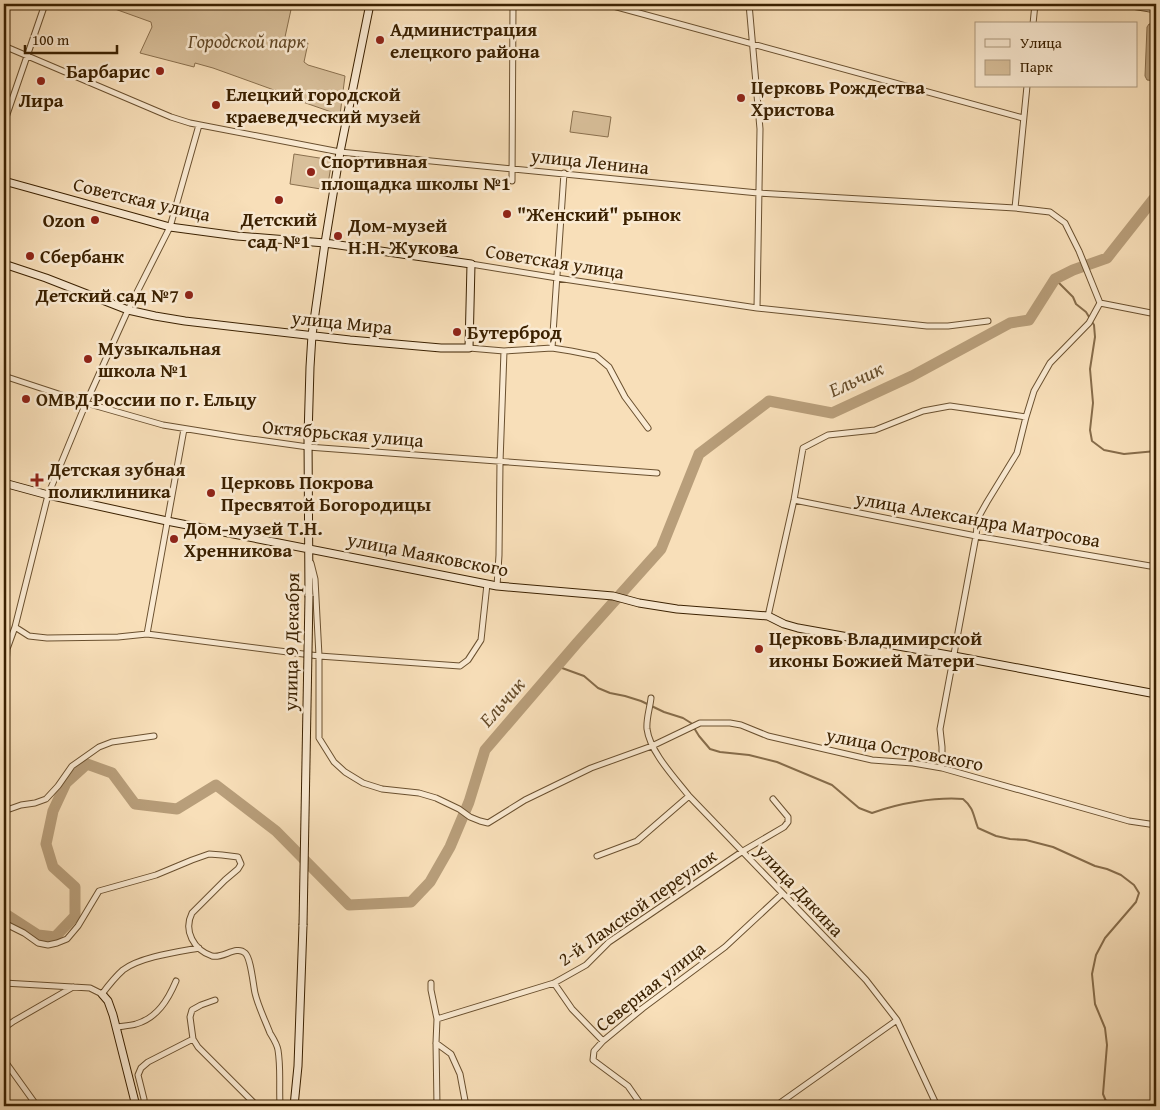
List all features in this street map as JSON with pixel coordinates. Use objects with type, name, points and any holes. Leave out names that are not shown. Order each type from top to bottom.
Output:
[{"type":"main road","name":"улица 9 Декабря","points":[[294,1106],[298,1066],[303,925],[309,596],[308,446],[312,335],[340,152],[370,4]]},
{"type":"main road","name":"Советская улица","points":[[4,181],[170,227],[237,236],[325,243],[471,264]]},
{"type":"main road","name":"улица Мира","points":[[4,264],[128,310],[185,321],[441,348],[469,348]]},
{"type":"main road","points":[[469,348],[471,264]]},
{"type":"main road","name":"улица Маяковского","points":[[4,483],[48,495],[309,552],[497,586],[613,596],[638,603],[677,609],[768,616]]},
{"type":"main road","points":[[768,616],[798,628],[1156,694]]},
{"type":"main road","points":[[102,994],[108,1001],[116,1027],[136,1106]]},
{"type":"street","points":[[4,123],[45,4]]},
{"type":"street","points":[[512,181],[513,4]]},
{"type":"street","points":[[606,4],[1023,118]]},
{"type":"street","points":[[750,4],[760,129],[757,308]]},
{"type":"street","points":[[1034,22],[1035,5],[1120,4],[1156,10]]},
{"type":"street","name":"улица Ленина","points":[[4,46],[171,117],[199,125],[340,152],[758,193],[1016,208],[1050,212],[1065,223],[1080,251],[1100,303]]},
{"type":"street","points":[[1016,208],[1027,88]]},
{"type":"street","points":[[4,673],[7,649],[15,627],[48,495],[86,403],[128,310],[170,227],[199,125]]},
{"type":"street","points":[[552,348],[564,174]]},
{"type":"street","name":"Советская улица","points":[[471,264],[757,308],[927,326],[948,326],[988,321]]},
{"type":"street","points":[[942,768],[940,729],[978,518],[1017,453],[1034,391],[1050,363],[1089,323],[1100,303],[1156,314]]},
{"type":"street","name":"улица Мира","points":[[469,348],[504,351],[552,348],[596,356],[610,367],[625,397],[648,428]]},
{"type":"street","points":[[497,586],[504,351]]},
{"type":"street","name":"Октябрьская улица","points":[[4,376],[86,403],[162,425],[184,429],[308,446],[657,473]]},
{"type":"street","points":[[768,616],[794,500],[802,448],[828,435],[875,430],[922,411],[950,406],[1026,417]]},
{"type":"street","points":[[147,634],[184,429]]},
{"type":"street","name":"улица Александра Матросова","points":[[794,500],[976,536],[1156,566]]},
{"type":"street","points":[[309,552],[315,579],[319,656]]},
{"type":"street","points":[[15,627],[29,636],[47,638],[118,637],[147,634],[319,656],[460,666],[468,660],[481,640],[487,584]]},
{"type":"street","name":"улица Островского","points":[[319,656],[319,738],[334,762],[345,772],[363,783],[382,789],[436,798],[480,821],[488,822],[525,800],[591,768],[652,746],[700,723],[730,722],[768,736],[872,760],[913,763],[942,768],[1129,821],[1156,825]]},
{"type":"street","name":"улица Дякина","points":[[651,698],[647,728],[652,746],[689,796],[866,980],[897,1020],[937,1106]]},
{"type":"street","points":[[4,811],[46,799],[72,766],[100,747],[112,742],[154,736]]},
{"type":"street","points":[[597,856],[637,841],[689,796]]},
{"type":"street","name":"2-й Ламской переулок","points":[[437,1019],[554,983],[586,965],[609,942],[743,851],[784,827],[788,822],[788,817],[773,799]]},
{"type":"street","points":[[4,923],[24,933],[38,943],[48,945],[57,943],[67,939],[78,926],[99,891],[156,875],[209,854],[238,857],[241,864],[238,869],[192,913],[188,920],[188,928],[192,940],[198,948],[211,956],[219,957],[237,950],[246,954],[250,964],[256,996],[278,1048],[280,1078],[278,1106]]},
{"type":"street","name":"Северная улица","points":[[642,1106],[628,1086],[593,1060],[594,1051],[602,1040],[725,947],[782,894]]},
{"type":"street","points":[[4,983],[90,988],[102,994],[121,972],[130,965],[175,952],[198,948]]},
{"type":"street","points":[[116,1027],[136,1024],[156,1013],[169,998],[176,982]]},
{"type":"street","points":[[431,983],[437,1019],[437,1106]]},
{"type":"street","points":[[554,983],[572,1009],[602,1040]]},
{"type":"street","points":[[4,1028],[73,987]]},
{"type":"street","points":[[216,1000],[192,1010],[190,1017],[194,1039],[213,1062],[257,1106]]},
{"type":"street","points":[[776,1106],[897,1020]]},
{"type":"street","points":[[144,1106],[138,1075],[141,1068],[148,1062],[194,1039]]},
{"type":"street","points":[[436,1043],[451,1054],[460,1074],[466,1106]]},
{"type":"street","points":[[4,1060],[37,1106]]},
{"type":"green space","name":"Городской парк","points":[[101,4],[292,5],[285,37],[308,43],[304,62],[308,65],[345,76],[340,115],[273,93],[274,90],[213,68],[195,63],[194,67],[140,53],[152,27],[151,22]]},
{"type":"green space","points":[[573,111],[611,117],[608,137],[570,132]]},
{"type":"green space","name":"Спортивная площадка школы №1","points":[[294,154],[332,160],[327,190],[290,184]]},
{"type":"shaded area","points":[[1149,24],[1156,24],[1156,81],[1147,80],[1145,76],[1147,27]]},
{"type":"waterway","name":"Ельчик","points":[[4,913],[38,935],[55,937],[75,916],[75,887],[53,867],[46,844],[53,811],[66,783],[87,764],[112,773],[135,804],[177,809],[216,785],[276,831],[349,905],[411,902],[430,882],[450,847],[469,802],[485,750],[661,549],[699,454],[769,401],[832,413],[912,376],[1010,323],[1029,320],[1055,279],[1073,270],[1107,258],[1156,196]]},
{"type":"waterway","points":[[1055,279],[1073,297],[1076,304],[1086,312],[1094,325],[1095,337],[1090,369],[1093,403],[1090,430],[1092,441],[1104,450],[1124,454],[1156,451]]},
{"type":"waterway","points":[[556,668],[562,668],[584,676],[598,688],[610,693],[641,701],[664,712],[683,718],[691,723],[710,749],[749,755],[777,762],[832,785],[859,808],[872,813],[917,801],[963,799],[971,809],[978,828],[996,836],[1026,840],[1053,847],[1095,866],[1121,875],[1134,885],[1139,893],[1136,902],[1105,938],[1096,955],[1092,974],[1095,1004],[1105,1028],[1107,1045],[1103,1094],[1108,1106]]},
{"type":"place","name":"Администрация елецкого района","points":[[380,40]]},
{"type":"place","name":"Барбарис","points":[[160,71]]},
{"type":"place","name":"Лира","points":[[41,81]]},
{"type":"place","name":"Церковь Рождества Христова","points":[[741,98]]},
{"type":"place","name":"Елецкий городской краеведческий музей","points":[[216,105]]},
{"type":"place","name":"Спортивная площадка школы №1","points":[[311,172]]},
{"type":"place","name":"Детский сад №1","points":[[279,200]]},
{"type":"place","name":"\"Женский\" рынок","points":[[507,214]]},
{"type":"place","name":"Ozon","points":[[95,220]]},
{"type":"place","name":"Дом-музей Н.Н. Жукова","points":[[338,236]]},
{"type":"place","name":"Сбербанк","points":[[30,256]]},
{"type":"place","name":"Детский сад №7","points":[[189,295]]},
{"type":"place","name":"Бутерброд","points":[[457,332]]},
{"type":"place","name":"Музыкальная школа №1","points":[[88,359]]},
{"type":"place","name":"ОМВД России по г. Ельцу","points":[[26,399]]},
{"type":"place","name":"Детская зубная поликлиника","points":[[37,480]]},
{"type":"place","name":"Церковь Покрова Пресвятой Богородицы","points":[[211,493]]},
{"type":"place","name":"Дом-музей Т.Н. Хренникова","points":[[174,539]]},
{"type":"place","name":"Церковь Владимирской иконы Божией Матери","points":[[759,649]]}]
